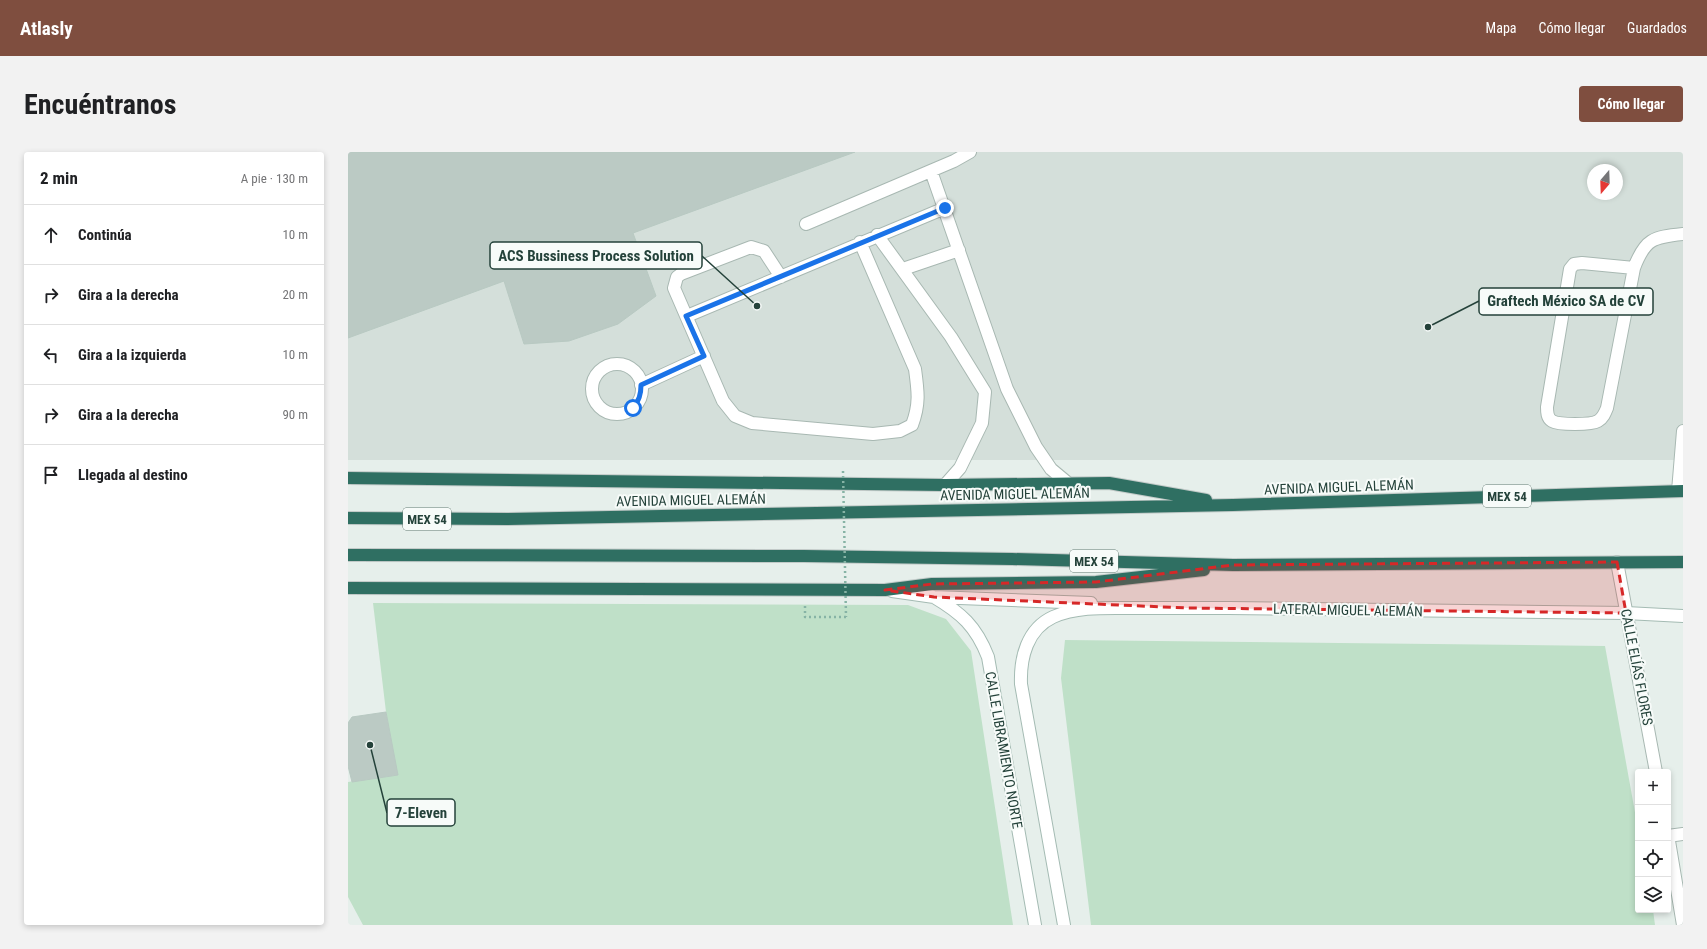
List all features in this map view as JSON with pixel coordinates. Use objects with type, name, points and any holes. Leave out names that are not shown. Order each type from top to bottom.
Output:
[{"type":"highway","points":[[348,478],[946,484],[1109,483],[1233,505]]},
{"type":"highway","name":"AVENIDA MIGUEL ALEMÁN","points":[[348,518],[507,519],[1233,505],[1680,491]]},
{"type":"highway","name":"MEX 54","points":[[348,555],[804,556],[1012,559],[1233,565],[1683,562]]},
{"type":"highway","points":[[348,588],[885,590],[932,584],[1096,582],[1172,575],[1233,565]]},
{"type":"street","points":[[806,224],[970,152]]},
{"type":"street","points":[[931,170],[1007,389],[1036,447],[1051,469],[1069,484]]},
{"type":"street","points":[[686,316],[781,277],[860,242],[945,208]]},
{"type":"street","points":[[1634,268],[1582,263],[1574,264],[1570,269],[1547,407],[1547,416],[1551,421],[1558,423],[1588,424],[1597,422],[1603,417],[1607,408],[1634,268],[1640,252],[1649,241],[1660,236],[1683,234]]},
{"type":"street","points":[[877,235],[951,337],[985,392],[982,422],[960,468],[946,484]]},
{"type":"street","points":[[781,277],[764,252],[751,247],[681,274],[677,277],[674,288],[723,401],[735,416],[752,423],[807,430],[873,434],[900,431],[912,425],[918,409],[918,390],[915,369],[860,242]]},
{"type":"street","points":[[903,269],[959,250]]},
{"type":"street","points":[[641,385],[704,356]]},
{"type":"street","points":[[608,365],[625,365],[633,370],[641,385],[641,393],[633,408],[616,414],[600,408],[592,393],[592,385],[595,376],[608,365]]},
{"type":"street","points":[[985,392],[1007,389]]},
{"type":"street","points":[[1680,491],[1683,431]]},
{"type":"street","name":"CALLE ELÍAS FLORES","points":[[1617,562],[1655,769]]},
{"type":"street","points":[[885,590],[934,597],[1188,608]]},
{"type":"street","name":"CALLE LIBRAMIENTO NORTE","points":[[934,597],[950,606],[969,622],[981,640],[988,657],[1035,925]]},
{"type":"street","name":"LATERAL MIGUEL ALEMÁN","points":[[1027,645],[1030,638],[1042,623],[1063,613],[1102,609],[1188,608],[1626,613],[1683,616]]},
{"type":"street","name":"CALLE LIBRAMIENTO NORTE","points":[[1027,645],[1020,666],[1021,684],[1064,925]]},
{"type":"street","points":[[1671,836],[1683,834]]},
{"type":"street","points":[[1669,841],[1683,924]]},
{"type":"path","points":[[805,617],[846,617],[843,471]]},
{"type":"highlighted area","points":[[1617,562],[1626,613],[1188,608],[934,597],[885,590],[932,584],[1096,582],[1233,565]]},
{"type":"shaded area","points":[[348,152],[1683,152],[1683,460],[348,460]]},
{"type":"green space","points":[[373,603],[908,605],[946,619],[971,651],[1013,925],[363,925],[348,897],[348,782],[397,775],[386,712]]},
{"type":"green space","points":[[1065,640],[1605,646],[1635,812],[1635,913],[1653,913],[1655,925],[1091,925],[1061,678]]},
{"type":"building","points":[[348,152],[855,152],[633,233],[656,296],[618,324],[569,341],[524,344],[504,281],[348,338]]},
{"type":"building","points":[[386,712],[398,775],[352,782],[348,766],[348,723],[352,717]]},
{"type":"place","name":"ACS Bussiness Process Solution","points":[[757,306]]},
{"type":"place","name":"Graftech México SA de CV","points":[[1428,327]]},
{"type":"place","name":"7-Eleven","points":[[370,745]]},
{"type":"route","points":[[633,408],[641,393],[641,385],[704,356],[686,316],[781,277],[860,242],[945,208]]}]
